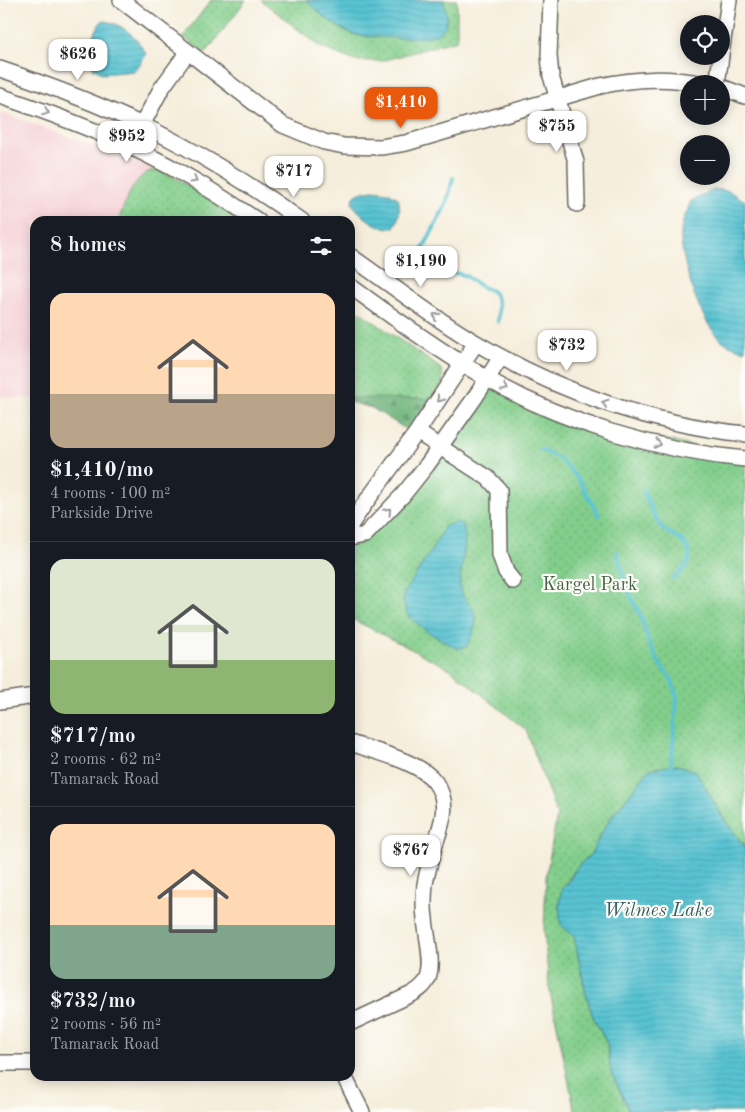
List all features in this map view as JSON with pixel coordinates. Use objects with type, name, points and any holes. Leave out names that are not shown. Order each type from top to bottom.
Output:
[{"type":"street","points":[[121,0],[282,126],[324,142],[344,146],[362,148],[406,143],[557,98],[625,80],[650,78],[680,80]]},
{"type":"street","points":[[551,0],[549,56],[551,76],[576,162],[577,204]]},
{"type":"street","points":[[727,15],[729,0]]},
{"type":"street","points":[[130,148],[161,89],[187,53]]},
{"type":"street","points":[[0,69],[75,96],[142,125],[222,168],[294,216]]},
{"type":"street","points":[[730,90],[745,96]]},
{"type":"street","points":[[0,96],[65,120],[130,148],[188,177],[251,216]]},
{"type":"street","points":[[355,259],[476,343],[549,381],[606,403],[678,424],[745,434]]},
{"type":"street","points":[[355,290],[421,338],[487,379],[537,404],[594,426],[642,440],[700,454],[745,459]]},
{"type":"street","points":[[355,517],[417,432],[476,343]]},
{"type":"street","points":[[355,537],[365,535],[403,495],[439,448],[501,357]]},
{"type":"street","points":[[417,432],[488,478],[498,490],[500,555],[506,572],[513,581]]},
{"type":"street","points":[[0,702],[30,697]]},
{"type":"street","points":[[355,745],[426,771],[436,783],[442,796],[444,808],[443,822],[425,885],[424,916],[430,969],[428,979],[421,988],[412,994],[355,1021]]},
{"type":"street","points":[[0,1063],[30,1063]]},
{"type":"street","points":[[346,1081],[362,1112]]},
{"type":"shaded area","points":[[0,112],[160,171],[151,171],[141,176],[120,216],[30,216],[30,398],[0,397]]},
{"type":"green space","points":[[211,0],[246,0],[205,54],[183,37]]},
{"type":"green space","points":[[261,0],[457,0],[457,40],[382,61],[355,61],[320,47]]},
{"type":"green space","points":[[154,170],[162,172],[212,200],[235,216],[120,216],[135,183]]},
{"type":"green space","points":[[355,308],[440,368],[443,376],[440,388],[433,399],[355,398]]},
{"type":"green space","name":"Kargel Park","points":[[487,379],[565,415],[745,459],[745,847],[722,816],[696,771],[677,765],[650,769],[613,815],[591,854],[578,866],[562,889],[559,906],[574,936],[586,994],[593,1017],[607,1043],[611,1072],[630,1112],[575,1112],[549,987],[544,929],[546,876],[557,815],[526,730],[450,669],[355,621],[355,537],[365,535]]},
{"type":"green space","points":[[355,385],[435,397],[409,431],[372,408],[355,403]]},
{"type":"water","points":[[306,0],[443,0],[447,20],[443,30],[431,36],[369,37],[346,31],[322,15]]},
{"type":"water","points":[[104,21],[111,22],[129,32],[143,48],[146,54],[134,71],[103,74],[93,68],[88,57],[88,47],[100,23]]},
{"type":"water","points":[[715,189],[729,191],[745,201],[745,351],[724,342],[707,323],[694,292],[684,259],[681,230],[691,201]]},
{"type":"water","points":[[373,190],[388,192],[398,198],[398,220],[394,227],[388,228],[376,225],[365,218],[352,204],[356,195]]},
{"type":"water","points":[[456,522],[463,525],[465,534],[460,579],[461,592],[476,615],[475,627],[467,646],[458,649],[428,632],[408,616],[403,602],[405,591],[445,526]]},
{"type":"water","name":"Wilmes Lake","points":[[677,765],[696,771],[722,816],[745,847],[745,1112],[630,1112],[611,1072],[607,1043],[593,1017],[586,994],[574,936],[561,925],[559,906],[562,888],[567,884],[578,866],[591,854],[613,815],[650,769]]},
{"type":"waterway","points":[[453,178],[447,202],[423,249],[421,257],[426,267],[463,275],[481,287],[493,292],[498,304],[498,322]]},
{"type":"waterway","points":[[541,450],[560,459],[579,480],[599,515]]},
{"type":"waterway","points":[[643,490],[659,524],[665,531],[682,541],[689,552],[684,568],[673,578]]},
{"type":"waterway","points":[[617,552],[626,586],[641,617],[649,643],[661,666],[672,680],[677,699],[671,766]]}]
